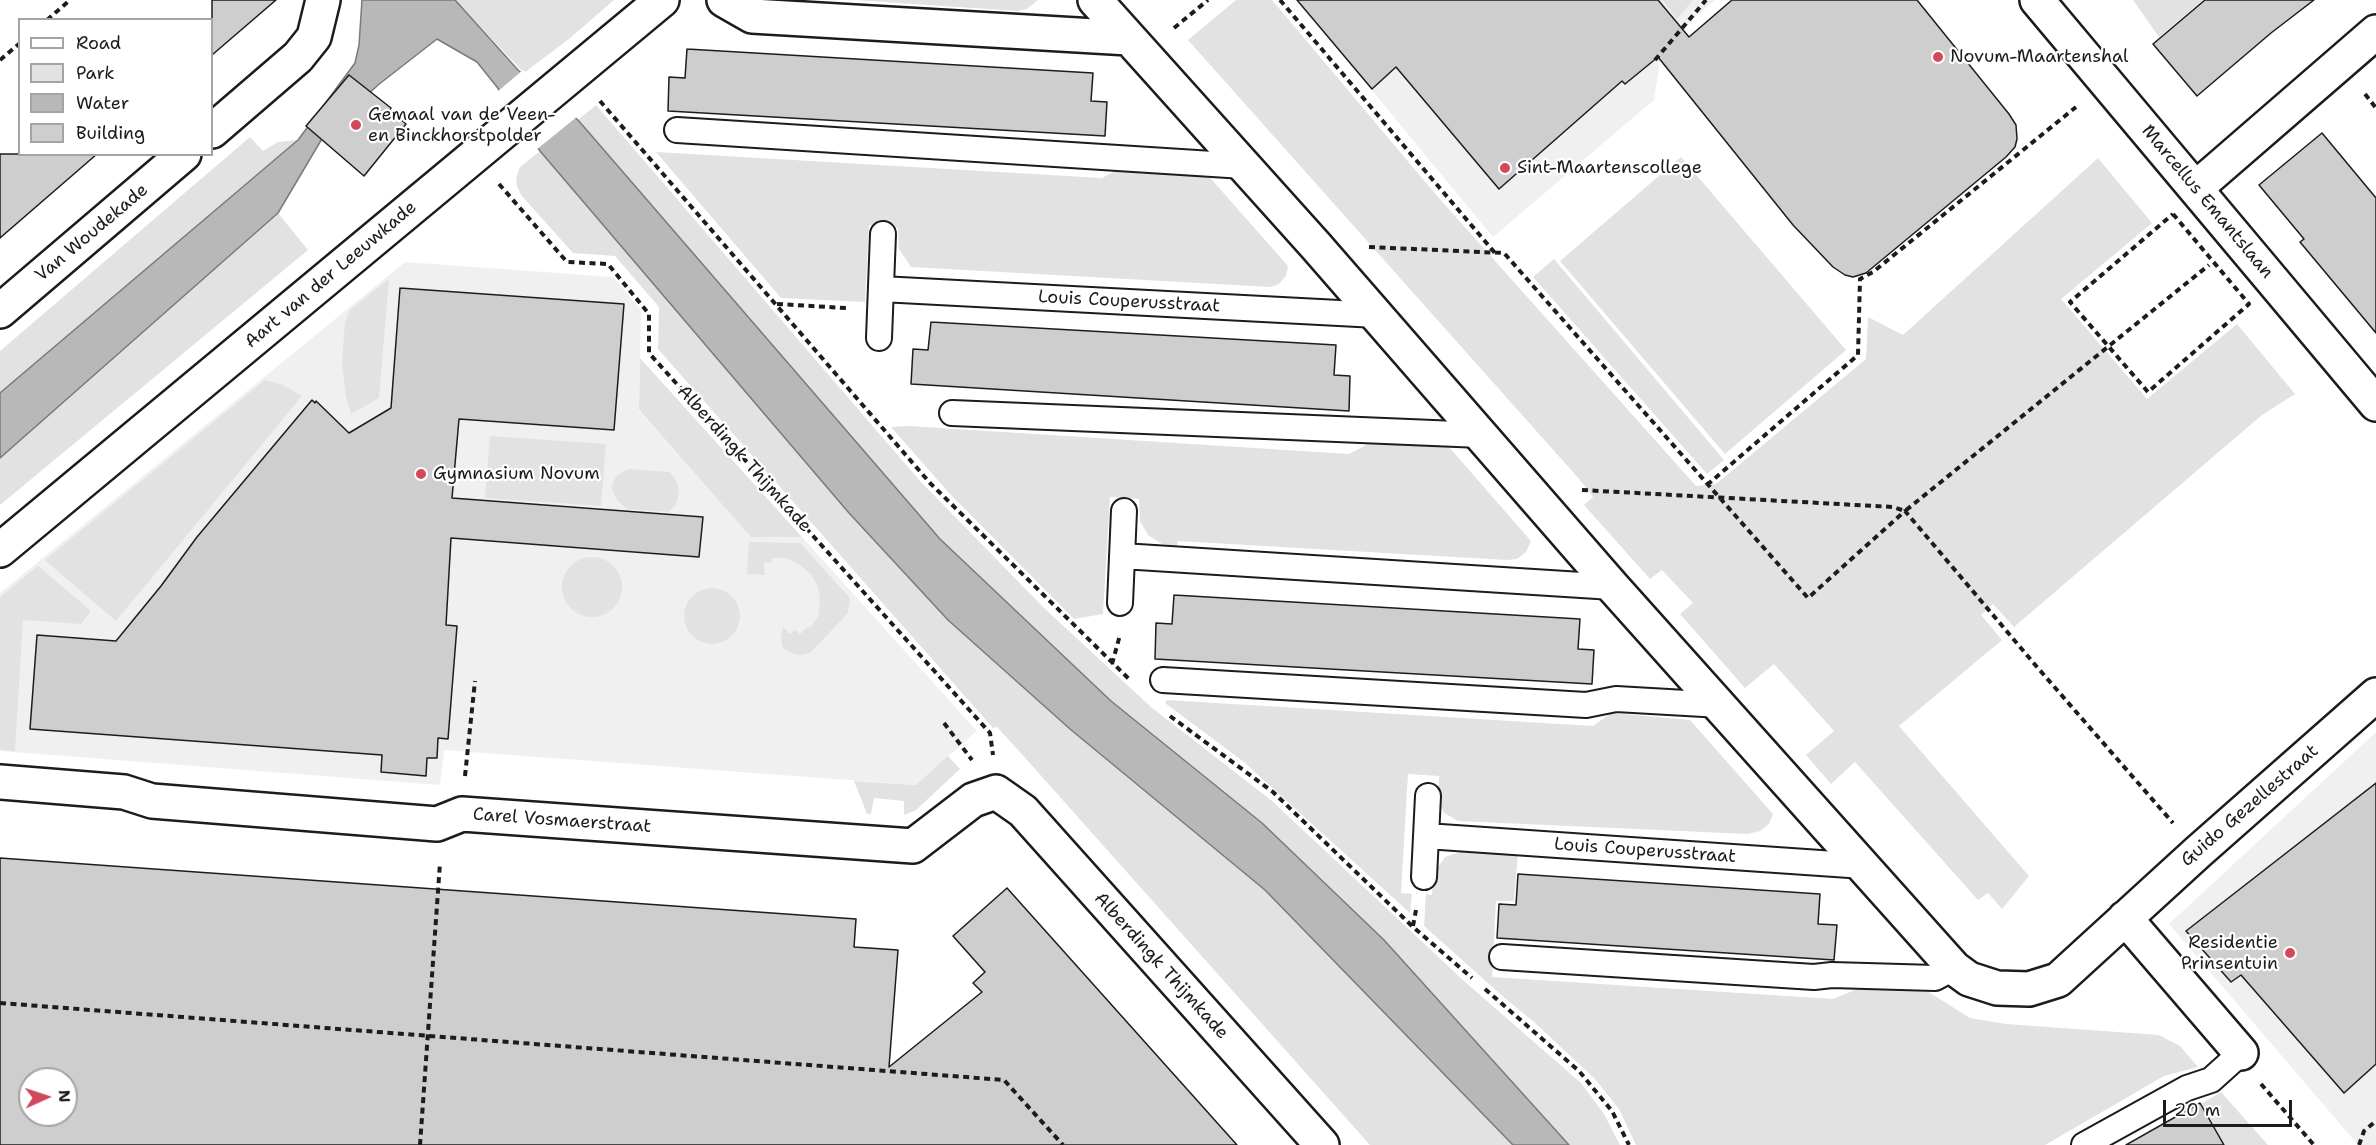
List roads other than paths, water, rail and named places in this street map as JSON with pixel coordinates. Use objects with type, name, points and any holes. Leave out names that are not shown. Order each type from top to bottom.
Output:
[{"type":"street","points":[[213,130],[298,57],[314,37],[323,0]]},
{"type":"street","name":"Aart van der Leeuwkade","points":[[0,550],[662,0]]},
{"type":"street","points":[[724,0],[752,16],[1129,38]]},
{"type":"street","points":[[1095,0],[1377,315],[1613,587],[1721,705],[1954,969]]},
{"type":"street","name":"Marcellus Emantslaan","points":[[2037,0],[2376,404]]},
{"type":"street","points":[[2196,188],[2376,32]]},
{"type":"street","name":"Van Woudekade","points":[[0,311],[182,156]]},
{"type":"street","name":"Guido Gezellestraat","points":[[1954,969],[1970,979],[1997,988],[2029,989],[2058,980],[2198,852],[2376,695]]},
{"type":"street","name":"Carel Vosmaerstraat","points":[[0,782],[124,792],[152,801],[913,846],[973,800],[996,792]]},
{"type":"street","name":"Alberdingk Thijmkade","points":[[996,792],[1023,811],[1322,1145]]},
{"type":"street","points":[[2125,918],[2241,1053]]},
{"type":"lane","points":[[677,130],[1244,166]]},
{"type":"lane","points":[[879,338],[883,234]]},
{"type":"lane","name":"Louis Couperusstraat","points":[[881,299],[1377,315]]},
{"type":"lane","points":[[952,413],[1481,435]]},
{"type":"lane","points":[[1120,603],[1124,511]]},
{"type":"lane","points":[[1122,556],[1613,587]]},
{"type":"lane","points":[[1163,680],[1586,705],[1616,699],[1721,705]]},
{"type":"lane","points":[[1424,877],[1428,796]]},
{"type":"lane","name":"Louis Couperusstraat","points":[[1426,836],[1864,866]]},
{"type":"lane","points":[[1502,957],[1814,977],[1832,975],[1935,978],[1954,969]]},
{"type":"lane","points":[[2084,1145],[2187,1088],[2211,1080],[2241,1053]]},
{"type":"water","points":[[362,0],[455,0],[518,70],[578,120],[940,539],[1111,701],[1262,823],[1384,940],[1569,1145],[1513,1145],[1265,890],[1070,729],[948,620],[849,513],[540,151],[497,87],[477,62],[437,39],[378,85],[323,137],[278,213],[0,458],[0,393],[298,140],[355,63],[359,45]]},
{"type":"place","name":"Novum-Maartenshal","points":[[1938,57]]},
{"type":"place","name":"Gemaal van de Veen- en Binckhorstpolder","points":[[356,125]]},
{"type":"place","name":"Sint-Maartenscollege","points":[[1505,168]]},
{"type":"place","name":"Gymnasium Novum","points":[[421,474]]},
{"type":"place","name":"Residentie Prinsentuin","points":[[2290,953]]}]
